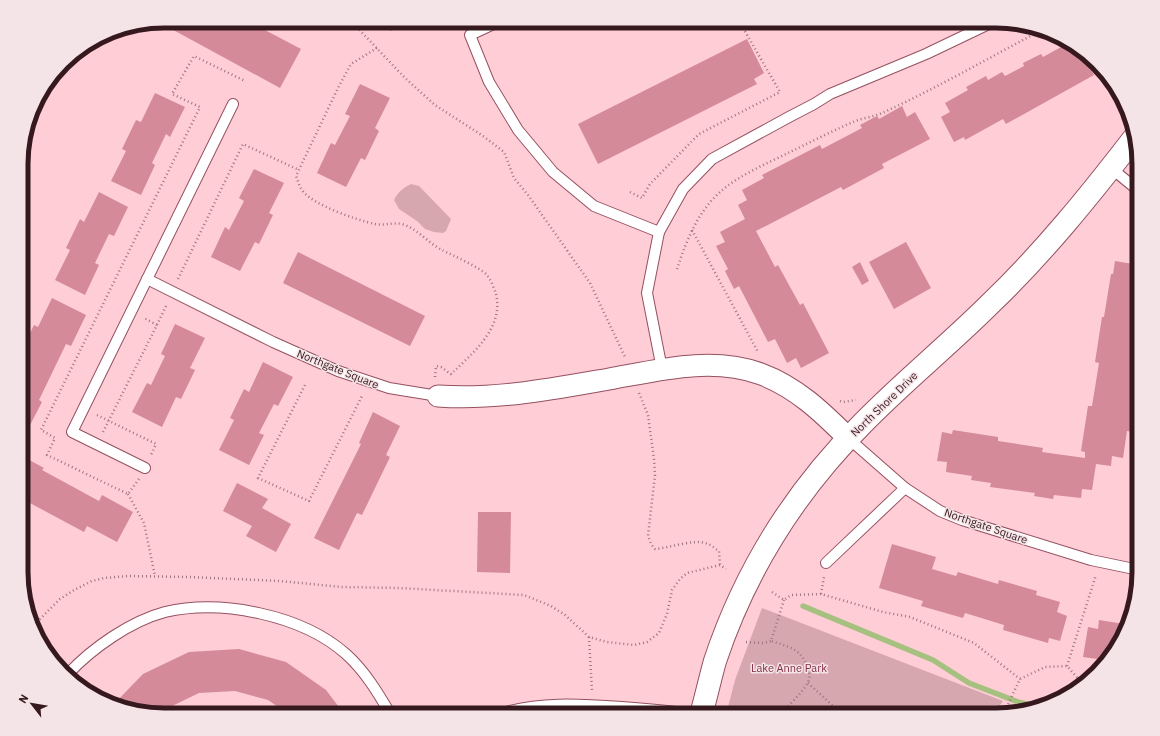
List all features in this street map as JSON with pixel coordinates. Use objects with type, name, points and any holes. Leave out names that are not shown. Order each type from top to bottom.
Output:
[{"type":"street","name":"North Shore Drive","points":[[703,708],[715,662],[731,620],[752,575],[791,507],[848,438],[887,399],[939,353],[993,301],[1049,242],[1130,143]]},
{"type":"street","name":"Northgate Square","points":[[436,390],[476,397],[506,395],[662,369],[705,365],[722,366],[761,374],[784,385],[802,396],[848,438]]},
{"type":"lane","points":[[485,28],[470,35],[489,82],[518,130],[553,172],[594,206],[659,232]]},
{"type":"lane","points":[[662,369],[648,293],[659,232],[683,189],[712,159],[830,94],[926,54],[980,28]]},
{"type":"lane","points":[[145,468],[72,432],[233,104]]},
{"type":"lane","points":[[1110,168],[1132,185]]},
{"type":"lane","name":"Northgate Square","points":[[147,279],[273,342],[324,366],[368,383],[397,390],[436,390]]},
{"type":"lane","name":"Northgate Square","points":[[848,438],[905,488],[933,507],[962,520],[1099,562],[1132,569]]},
{"type":"lane","points":[[826,563],[905,488]]},
{"type":"lane","points":[[71,671],[84,658],[111,638],[148,618],[181,610],[217,608],[237,610],[267,615],[288,621],[333,644],[345,653],[362,670],[386,708]]},
{"type":"lane","points":[[521,708],[562,705],[593,705],[638,708]]},
{"type":"path","points":[[358,28],[405,78],[435,105],[483,136],[504,152],[514,178],[528,195],[590,284],[626,360],[648,415],[655,475],[648,536],[651,544],[656,548],[666,548],[690,542],[707,543],[719,551],[720,565]]},
{"type":"path","points":[[630,192],[642,198],[650,184],[699,134],[780,92],[743,28]]},
{"type":"path","points":[[677,269],[685,244],[706,208],[719,193],[734,182],[766,164],[854,121],[880,114],[1035,34]]},
{"type":"path","points":[[377,48],[351,64],[296,176],[302,190],[312,200],[337,212],[376,225],[393,222],[403,225],[419,232],[433,245],[487,274],[494,288],[498,303],[496,318],[491,329],[479,347],[452,374],[441,367],[436,366],[436,390]]},
{"type":"path","points":[[155,576],[144,523],[128,494],[47,454],[55,438],[41,430],[200,107],[172,94],[194,56],[246,81]]},
{"type":"path","points":[[97,444],[157,324],[243,144],[298,170]]},
{"type":"path","points":[[692,230],[761,356]]},
{"type":"path","points":[[131,312],[157,324]]},
{"type":"path","points":[[305,385],[258,478],[309,501],[368,383]]},
{"type":"path","points":[[97,415],[156,444],[138,481],[128,494]]},
{"type":"path","points":[[1067,666],[1099,562]]},
{"type":"path","points":[[37,622],[60,599],[83,585],[104,578],[155,576],[272,580],[342,587],[399,588],[524,595],[551,606],[565,615],[589,637],[607,642],[634,645],[647,642],[659,633],[666,614],[672,590],[680,579],[687,573],[720,565],[726,569]]},
{"type":"path","points":[[772,592],[784,600]]},
{"type":"path","points":[[771,641],[784,600],[791,595],[821,594],[883,612],[910,617],[974,643],[1020,679]]},
{"type":"path","points":[[589,637],[593,705]]},
{"type":"path","points":[[746,642],[763,643],[771,641],[792,648],[801,654],[806,661],[809,674],[808,683],[786,708]]},
{"type":"path","points":[[1007,708],[1020,679],[1045,667],[1067,666],[1080,679]]},
{"type":"path","points":[[808,683],[835,708]]},
{"type":"green space","points":[[411,184],[419,186],[451,219],[446,231],[443,233],[425,229],[417,221],[399,209],[394,200],[401,190]]},
{"type":"green space","name":"Lake Anne Park","points":[[762,608],[1003,701],[998,708],[728,708],[735,680]]},
{"type":"building","points":[[170,28],[261,28],[301,49],[280,88]]},
{"type":"building","points":[[388,28],[396,28],[390,31]]},
{"type":"building","points":[[747,39],[764,73],[754,79],[757,84],[598,164],[578,124]]},
{"type":"building","points":[[1063,46],[1079,56],[1089,65],[1094,75],[1006,124],[1003,119],[965,140],[964,137],[954,142],[941,117],[950,112],[945,103],[968,90],[966,87],[986,76],[988,80],[1002,72],[1005,76],[1024,66],[1023,63],[1041,54],[1043,57]]},
{"type":"building","points":[[360,84],[390,98],[375,128],[379,131],[365,160],[361,158],[346,187],[317,173],[331,143],[335,145],[350,116],[345,114]]},
{"type":"building","points":[[155,93],[185,107],[170,137],[166,134],[152,163],[155,165],[141,195],[111,181],[126,151],[122,149],[136,120],[141,122]]},
{"type":"building","points":[[902,106],[907,117],[915,112],[930,139],[882,164],[884,168],[843,190],[841,187],[756,231],[775,267],[778,265],[800,305],[803,303],[829,353],[801,368],[796,358],[787,363],[775,339],[768,342],[739,286],[734,289],[725,271],[728,269],[716,246],[725,242],[720,232],[745,219],[738,205],[747,200],[742,190],[764,178],[762,175],[820,145],[822,149],[862,128],[860,125],[877,116],[879,119]]},
{"type":"building","points":[[254,169],[284,183],[269,213],[273,215],[259,244],[255,242],[240,271],[211,257],[225,227],[229,230],[244,201],[239,198]]},
{"type":"building","points":[[99,192],[128,207],[114,236],[109,234],[95,263],[99,265],[85,295],[55,280],[70,250],[66,248],[80,219],[84,222]]},
{"type":"building","points":[[906,242],[931,288],[894,309],[869,262]]},
{"type":"building","points":[[298,252],[425,316],[410,346],[283,283]]},
{"type":"building","points":[[1115,261],[1132,264],[1132,432],[1127,431],[1123,458],[1112,456],[1111,466],[1096,464],[1092,490],[1082,489],[1081,498],[1054,495],[1053,499],[1034,496],[1035,493],[990,487],[991,483],[971,480],[972,476],[946,472],[947,462],[937,461],[942,432],[952,434],[953,430],[998,437],[998,441],[1043,448],[1042,452],[1085,458],[1085,452],[1081,451],[1088,406],[1092,406],[1099,363],[1095,362],[1102,317],[1104,317],[1111,274],[1113,274]]},
{"type":"building","points":[[860,262],[869,281],[862,285],[852,267]]},
{"type":"building","points":[[52,298],[86,315],[71,346],[66,344],[39,400],[42,402],[28,429],[28,337],[34,325],[38,327]]},
{"type":"building","points":[[175,324],[205,338],[190,368],[195,370],[181,399],[176,397],[162,427],[132,412],[147,383],[151,385],[165,356],[161,354]]},
{"type":"building","points":[[263,362],[293,377],[278,406],[274,404],[259,433],[264,435],[249,465],[219,450],[234,420],[230,418],[244,389],[249,392]]},
{"type":"building","points":[[373,412],[400,426],[386,455],[390,457],[362,515],[357,513],[339,550],[314,538],[361,444],[359,443]]},
{"type":"building","points":[[28,459],[44,468],[42,470],[99,501],[102,495],[133,512],[117,542],[87,526],[84,532],[28,502]]},
{"type":"building","points":[[237,483],[268,499],[262,508],[291,524],[276,552],[246,536],[252,526],[223,511]]},
{"type":"building","points":[[478,512],[511,512],[510,573],[477,572]]},
{"type":"building","points":[[892,544],[936,557],[932,569],[956,576],[958,572],[998,584],[999,580],[1037,591],[1036,595],[1060,602],[1057,612],[1067,616],[1060,641],[1049,638],[1048,643],[1003,630],[1004,625],[965,613],[963,618],[921,606],[923,601],[879,588]]},
{"type":"building","points":[[1099,620],[1122,624],[1109,648],[1100,659],[1083,657],[1088,627],[1098,629]]},
{"type":"building","points":[[239,649],[286,662],[326,690],[340,708],[280,708],[268,700],[235,691],[199,693],[168,708],[146,707],[118,700],[143,674],[189,652]]},
{"type":"waterway","points":[[803,606],[933,660],[969,683],[1026,704]]}]
